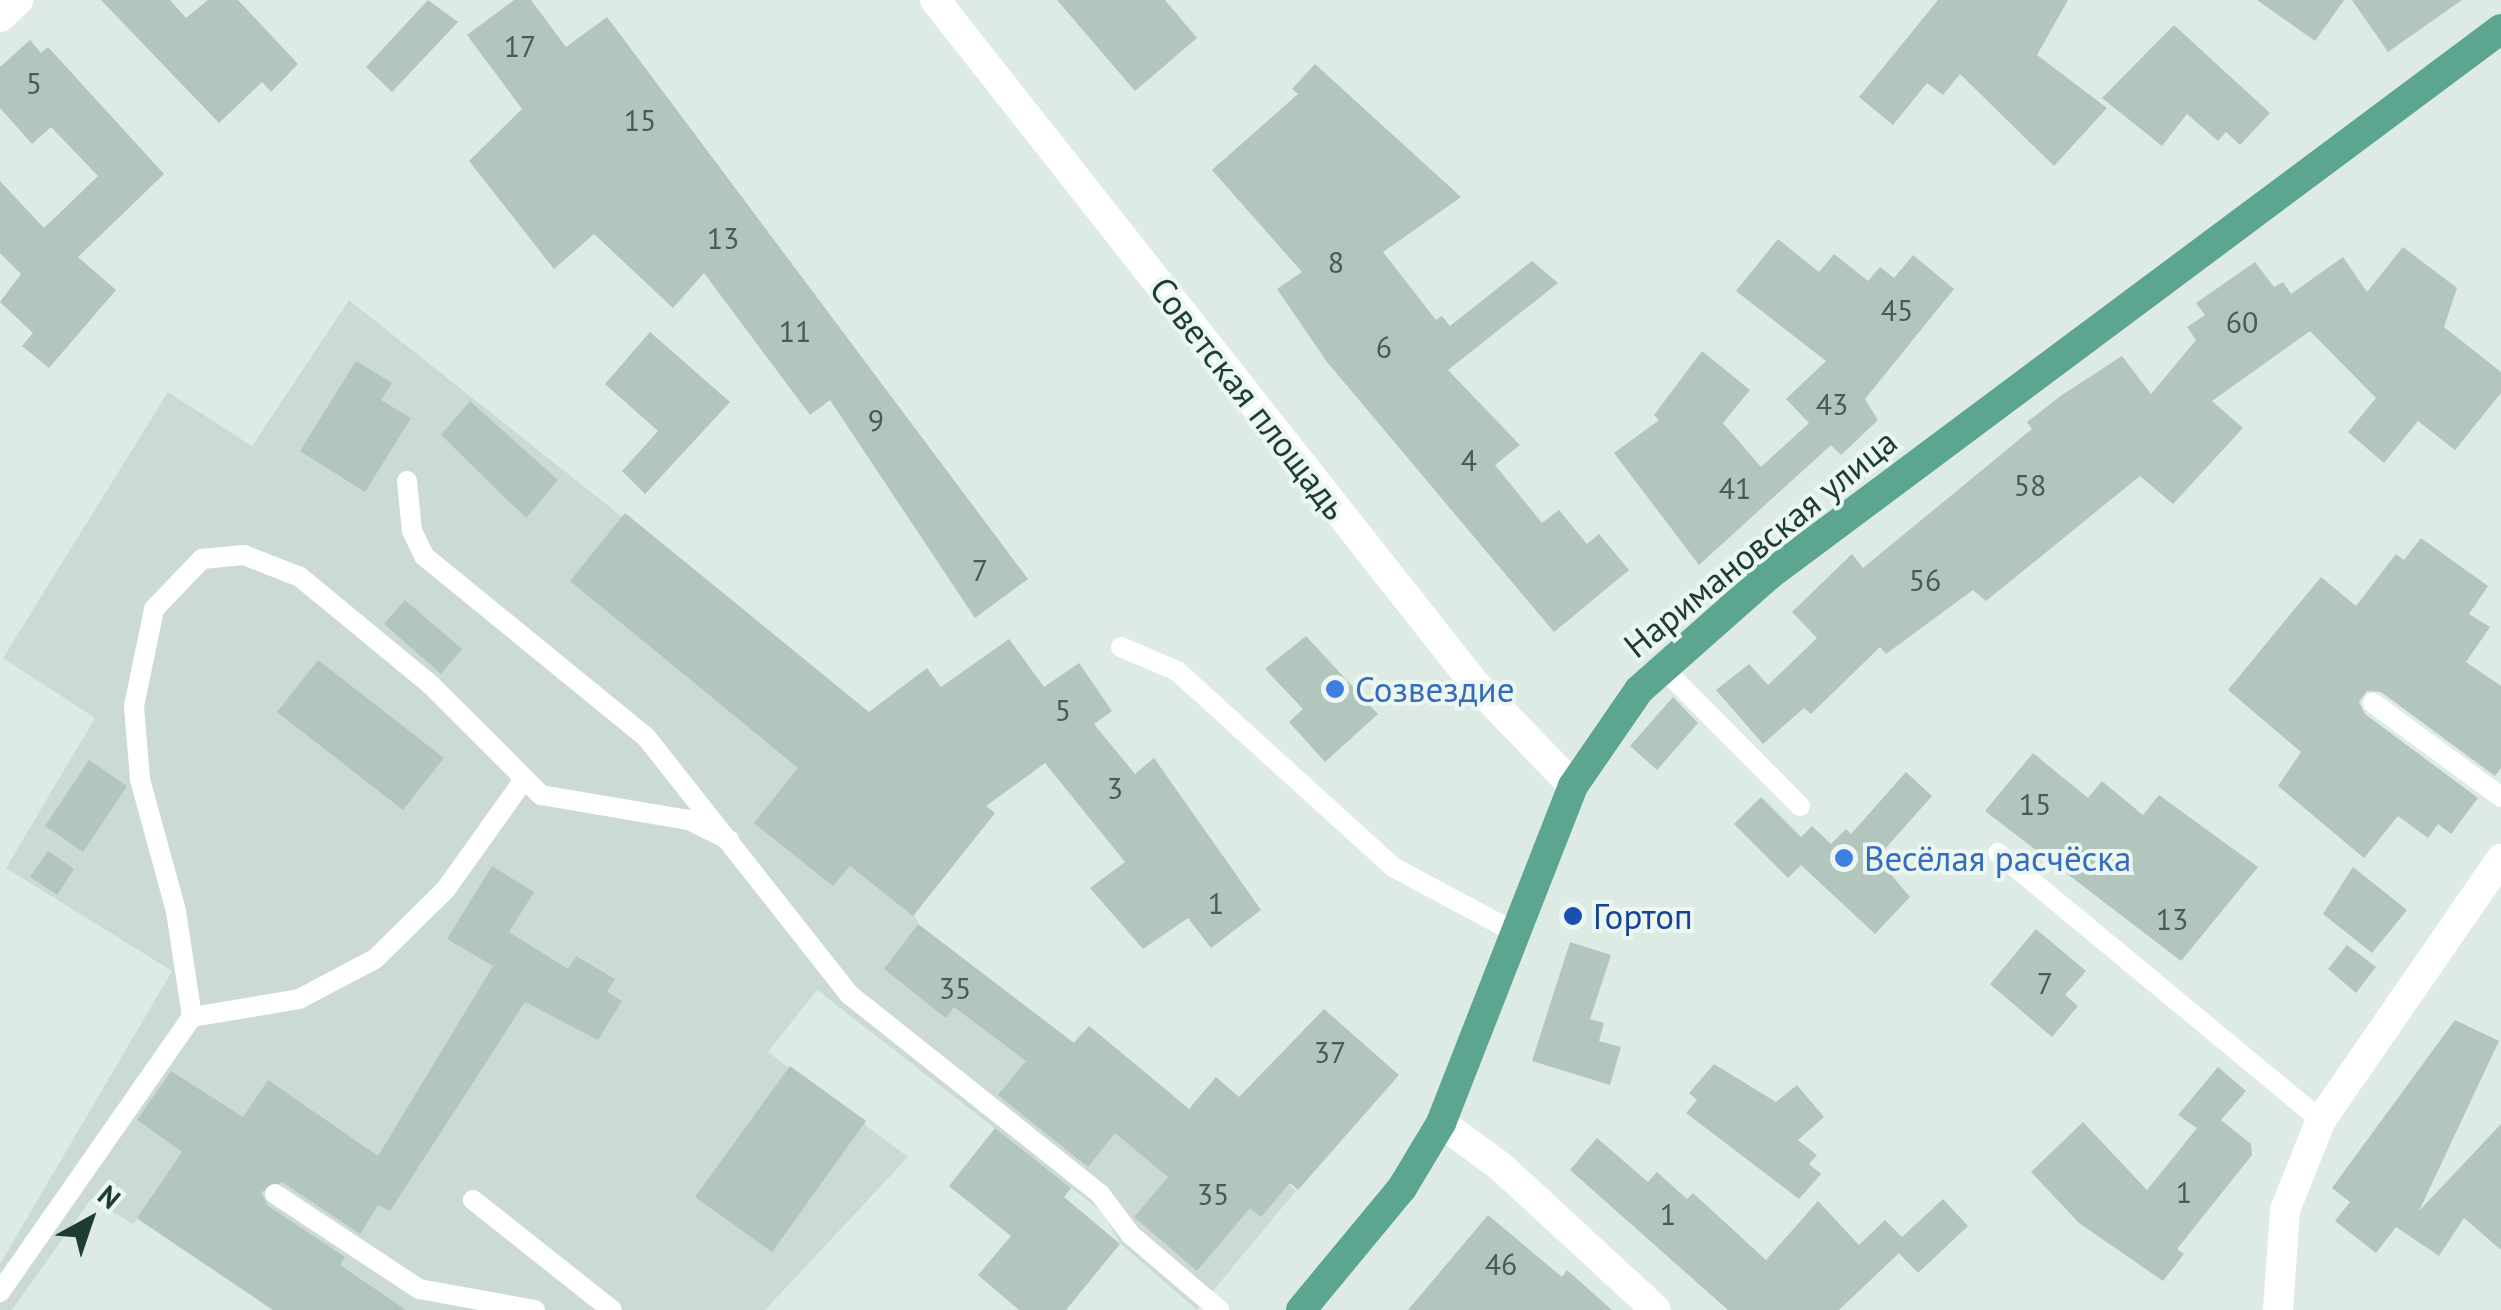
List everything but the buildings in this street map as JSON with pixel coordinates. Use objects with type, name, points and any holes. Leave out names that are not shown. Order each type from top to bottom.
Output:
[{"type":"main road","name":"Наримановская улица","points":[[1301,1310],[1402,1188],[1441,1123],[1573,786],[1614,720],[1662,667],[1964,426],[2501,30]]},
{"type":"street","points":[[0,17],[18,0]]},
{"type":"street","name":"Советская площадь","points":[[935,0],[1475,684],[1573,786]]},
{"type":"street","points":[[2278,1310],[2284,1210],[2321,1120],[2501,859]]},
{"type":"street","points":[[1441,1123],[1500,1166],[1656,1310]]},
{"type":"lane","points":[[408,481],[412,531],[424,556],[646,738],[850,995],[1100,1194],[1131,1235],[1219,1310]]},
{"type":"lane","points":[[0,1292],[192,1016],[176,912],[140,779],[134,706],[146,630],[186,569],[222,554],[244,554],[300,577],[431,686],[523,781],[558,803],[689,820],[730,840]]},
{"type":"lane","points":[[1121,647],[1177,671],[1393,867],[1516,932]]},
{"type":"lane","points":[[1662,667],[1800,806]]},
{"type":"lane","points":[[2373,703],[2501,797]]},
{"type":"lane","points":[[192,1016],[299,999],[375,959],[435,902],[523,781]]},
{"type":"lane","points":[[1998,853],[2321,1120]]},
{"type":"lane","points":[[275,1194],[418,1289],[535,1310]]},
{"type":"lane","points":[[473,1200],[612,1310]]},
{"type":"shaded area","points":[[349,300],[995,813],[914,915],[919,925],[1073,1043],[1089,1026],[1173,1095],[1168,1101],[1214,1122],[1296,1191],[1197,1310],[1121,1244],[1101,1211],[817,990],[768,1052],[908,1157],[765,1310],[273,1310],[137,1219],[133,1224],[91,1199],[12,1310],[0,1310],[0,1264],[172,971],[6,868],[95,718],[3,658],[168,392],[252,446]]},
{"type":"place","name":"Созвездие","points":[[1335,689]]},
{"type":"place","name":"Весёлая расчёска","points":[[1844,858]]},
{"type":"place","name":"Гортоп","points":[[1573,916]]}]
